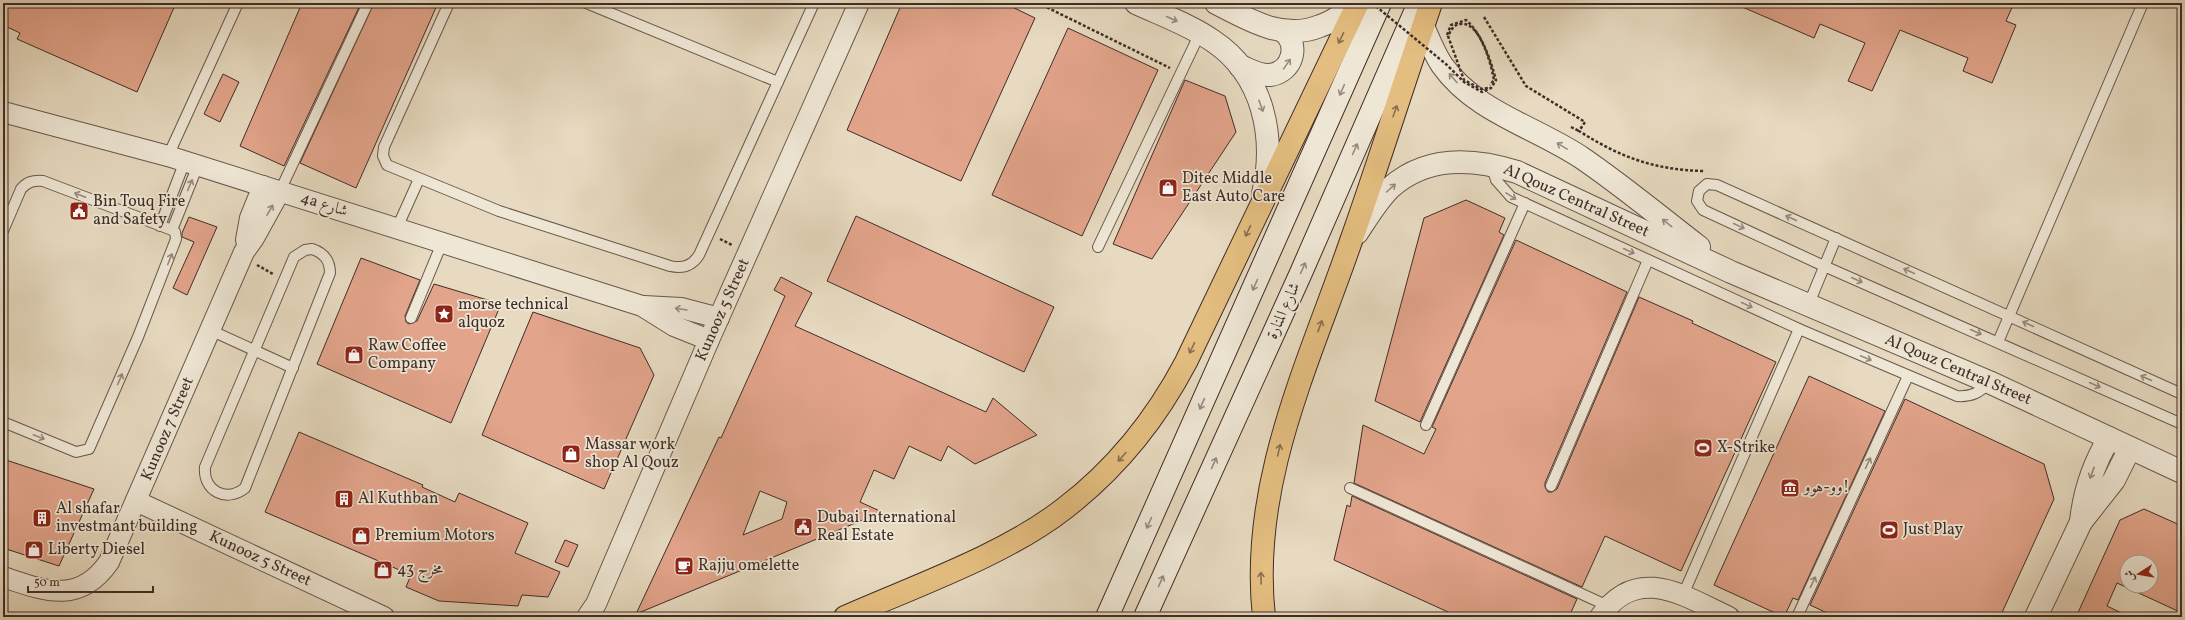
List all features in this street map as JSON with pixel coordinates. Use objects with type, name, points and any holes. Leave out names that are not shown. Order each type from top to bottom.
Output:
[{"type":"highway","points":[[845,617],[981,557],[1026,533],[1064,509],[1113,467],[1138,438],[1171,390],[1358,3]]},
{"type":"highway","points":[[1264,617],[1261,568],[1268,503],[1274,471],[1290,407],[1351,242],[1431,3]]},
{"type":"street","name":"Kunooz 5 Street","points":[[587,617],[596,604],[709,340],[859,3]]},
{"type":"street","points":[[1136,3],[1214,41],[1240,66],[1258,97],[1268,132],[1268,175],[1262,201]]},
{"type":"street","points":[[1216,3],[1255,23],[1283,31],[1300,32],[1325,24],[1344,14],[1352,3]]},
{"type":"street","points":[[1106,617],[1380,3]]},
{"type":"street","name":"شارع المنارة","points":[[1144,617],[1300,275],[1419,3]]},
{"type":"street","name":"Al Qouz Central Street","points":[[1423,26],[1442,65],[1455,81],[1471,95],[1582,158],[1731,272]]},
{"type":"street","points":[[1240,66],[1264,75],[1271,75],[1284,69],[1292,57],[1293,49],[1292,42],[1283,31]]},
{"type":"street","name":"4a شارع","points":[[3,112],[184,161],[642,306],[674,326],[709,340]]},
{"type":"street","name":"Al Qouz Central Street","points":[[1351,242],[1380,199],[1390,188],[1413,172],[1440,163],[1465,161],[1491,164],[1517,172],[1731,272],[1989,382],[2182,472]]},
{"type":"street","name":"Kunooz 7 Street","points":[[3,577],[52,592],[71,590],[89,583],[100,574],[109,562],[272,188]]},
{"type":"street","name":"4a شارع","points":[[642,306],[681,308],[719,318]]},
{"type":"street","points":[[2081,522],[2087,487],[2100,454],[2109,438]]},
{"type":"street","points":[[2038,615],[2081,522],[2111,485],[2130,448]]},
{"type":"street","name":"Kunooz 5 Street","points":[[136,501],[384,617]]},
{"type":"street","points":[[1604,612],[1627,591],[1638,588],[1661,588],[1683,595],[1729,617]]},
{"type":"lane","points":[[160,226],[238,3]]},
{"type":"lane","points":[[272,188],[368,3]]},
{"type":"lane","points":[[449,3],[383,151],[384,161],[387,165],[499,211],[676,268],[687,266],[696,260],[814,3]]},
{"type":"lane","points":[[586,3],[778,82]]},
{"type":"lane","points":[[1998,342],[2008,315],[2143,3]]},
{"type":"lane","points":[[1098,247],[1200,33]]},
{"type":"lane","points":[[3,422],[76,452],[89,449],[127,363],[172,254],[176,239],[172,230],[184,161]]},
{"type":"lane","points":[[1491,164],[1500,187],[1511,197],[1799,329],[1957,396],[1975,394],[1983,389],[1989,382]]},
{"type":"lane","points":[[397,228],[418,179]]},
{"type":"lane","points":[[3,231],[21,189],[24,185],[36,180],[43,181],[172,230]]},
{"type":"lane","points":[[2182,394],[1717,185],[1707,184],[1699,191],[1697,201],[1703,210],[1824,266],[2182,424]]},
{"type":"lane","points":[[1426,424],[1525,203]]},
{"type":"lane","points":[[1808,306],[1836,238]]},
{"type":"lane","points":[[411,318],[442,242]]},
{"type":"lane","points":[[305,250],[318,251],[328,260],[330,273],[245,488],[234,495],[220,494],[214,491],[206,480],[205,467],[284,280],[294,257],[305,250]]},
{"type":"lane","points":[[1551,486],[1648,260]]},
{"type":"lane","points":[[1683,595],[1799,329]]},
{"type":"lane","points":[[210,330],[293,368]]},
{"type":"lane","points":[[1797,617],[1908,376]]},
{"type":"lane","points":[[1350,488],[1604,612]]},
{"type":"path","points":[[1038,3],[1181,73]]},
{"type":"path","points":[[1372,3],[1453,71],[1458,77],[1464,82],[1482,92],[1491,88],[1496,80],[1485,47],[1482,41],[1478,36],[1475,30],[1470,25],[1463,23],[1456,25],[1448,36],[1464,80],[1481,89],[1488,88],[1494,80],[1492,68],[1489,62],[1481,42],[1479,36],[1476,29],[1466,20],[1451,25],[1446,38],[1460,76],[1463,83],[1482,95]]},
{"type":"path","points":[[1566,125],[1579,131]]},
{"type":"path","points":[[709,234],[748,252]]},
{"type":"path","points":[[243,255],[284,280]]},
{"type":"building","points":[[3,3],[176,3],[137,92],[17,39],[20,33],[3,25]]},
{"type":"building","points":[[302,3],[361,3],[284,166],[240,146]]},
{"type":"building","points":[[374,3],[438,3],[356,188],[300,163]]},
{"type":"building","points":[[902,3],[1004,3],[1035,18],[961,181],[847,130]]},
{"type":"building","points":[[1733,3],[2014,3],[2006,21],[2016,25],[1992,83],[1963,71],[1968,58],[1900,30],[1872,91],[1848,81],[1865,43],[1820,24],[1814,38]]},
{"type":"building","points":[[1068,28],[1158,70],[1082,236],[992,195]]},
{"type":"building","points":[[223,74],[239,82],[220,122],[204,114]]},
{"type":"building","name":"Ditec Middle East Auto Care","points":[[1185,80],[1225,96],[1236,132],[1152,259],[1113,244]]},
{"type":"building","points":[[1466,200],[1505,218],[1499,232],[1504,235],[1420,422],[1375,401],[1424,218]]},
{"type":"building","points":[[856,216],[1054,307],[1024,372],[827,281]]},
{"type":"building","points":[[189,217],[217,227],[187,295],[173,288],[194,242],[182,237],[182,233]]},
{"type":"building","points":[[1516,240],[1627,292],[1545,483],[1545,487],[1548,492],[1552,492],[1557,489],[1639,297],[1693,321],[1692,323],[1776,362],[1681,571],[1605,536],[1582,587],[1354,483],[1363,425],[1424,454],[1436,429],[1432,427]]},
{"type":"building","points":[[361,258],[420,280],[405,316],[406,322],[409,324],[417,321],[434,284],[501,304],[451,423],[317,364]]},
{"type":"building","points":[[781,277],[812,293],[795,326],[986,412],[993,398],[1037,435],[975,464],[948,446],[941,461],[909,446],[894,479],[874,470],[860,502],[882,512],[636,614],[719,437],[721,438],[785,296],[774,290]],"holes":[[[760,491],[787,502],[782,519],[743,535]]]},
{"type":"building","points":[[533,312],[640,348],[654,375],[604,489],[482,435]]},
{"type":"building","points":[[1809,376],[1885,411],[1798,600],[1793,598],[1784,617],[1714,585]]},
{"type":"building","points":[[1905,399],[2044,464],[2054,499],[2000,617],[1836,617],[1810,605]]},
{"type":"building","points":[[299,432],[423,485],[422,487],[455,502],[459,493],[528,523],[515,553],[560,572],[548,597],[522,595],[518,606],[439,601],[406,587],[411,575],[265,512]]},
{"type":"building","name":"Al shafar investmant building","points":[[3,459],[94,489],[59,566],[3,548]]},
{"type":"building","points":[[1352,496],[1577,599],[1569,617],[1459,617],[1334,560],[1347,505],[1350,507]]},
{"type":"building","points":[[2144,509],[2182,526],[2182,613],[2141,594],[2159,594],[2159,554],[2119,554],[2119,584],[2117,583],[2107,606],[2130,617],[2076,617],[2120,520]]},
{"type":"building","points":[[565,540],[578,545],[568,567],[555,562]]},
{"type":"place","name":"Ditec Middle East Auto Care","points":[[1168,188]]},
{"type":"place","name":"Bin Touq Fire and Safety","points":[[79,211]]},
{"type":"place","name":"morse technical alquoz","points":[[444,314]]},
{"type":"place","name":"Raw Coffee Company","points":[[354,355]]},
{"type":"place","name":"X-Strike","points":[[1703,448]]},
{"type":"place","name":"Massar work shop Al Qouz","points":[[571,454]]},
{"type":"place","name":"وو-هوو!","points":[[1790,488]]},
{"type":"place","name":"Al Kuthban","points":[[344,499]]},
{"type":"place","name":"Al shafar investmant building","points":[[42,518]]},
{"type":"place","name":"Dubai International Real Estate","points":[[803,527]]},
{"type":"place","name":"Just Play","points":[[1889,530]]},
{"type":"place","name":"Premium Motors","points":[[361,536]]},
{"type":"place","name":"Liberty Diesel","points":[[34,550]]},
{"type":"place","name":"Rajju omelette","points":[[684,566]]},
{"type":"place","name":"مخرج 43","points":[[383,570]]}]
